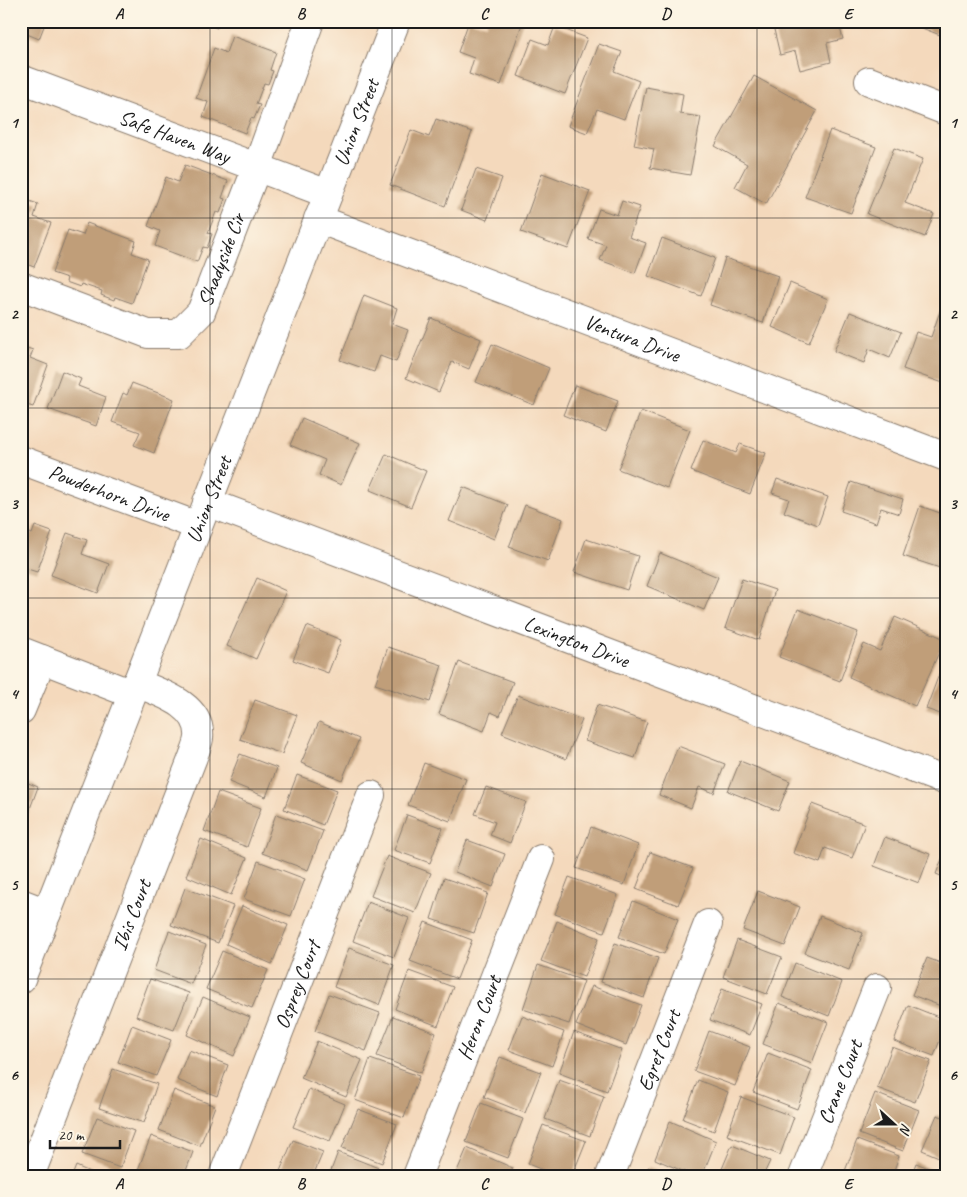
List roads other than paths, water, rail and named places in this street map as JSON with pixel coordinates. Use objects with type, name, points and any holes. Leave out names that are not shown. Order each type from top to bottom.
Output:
[{"type":"street","name":"Shadyside Cir","points":[[21,286],[148,334],[179,334],[202,312],[310,21]]},
{"type":"street","name":"Union Street","points":[[21,978],[396,21]]},
{"type":"street","name":"Safe Haven Way","points":[[21,79],[257,167],[323,206]]},
{"type":"street","points":[[869,81],[946,111]]},
{"type":"street","name":"Ventura Drive","points":[[323,206],[946,457]]},
{"type":"street","name":"Powderhorn Drive","points":[[21,460],[202,514]]},
{"type":"street","name":"Lexington Drive","points":[[202,514],[946,781]]},
{"type":"street","points":[[21,710],[32,655]]},
{"type":"street","name":"Ibis Court","points":[[30,1176],[199,738],[196,720],[186,707],[166,695],[134,689],[32,655]]},
{"type":"street","name":"Osprey Court","points":[[223,1176],[371,795]]},
{"type":"street","name":"Heron Court","points":[[416,1176],[541,859]]},
{"type":"street","points":[[21,903],[47,913]]},
{"type":"street","name":"Egret Court","points":[[610,1176],[708,924]]},
{"type":"street","name":"Crane Court","points":[[803,1176],[876,988]]}]
